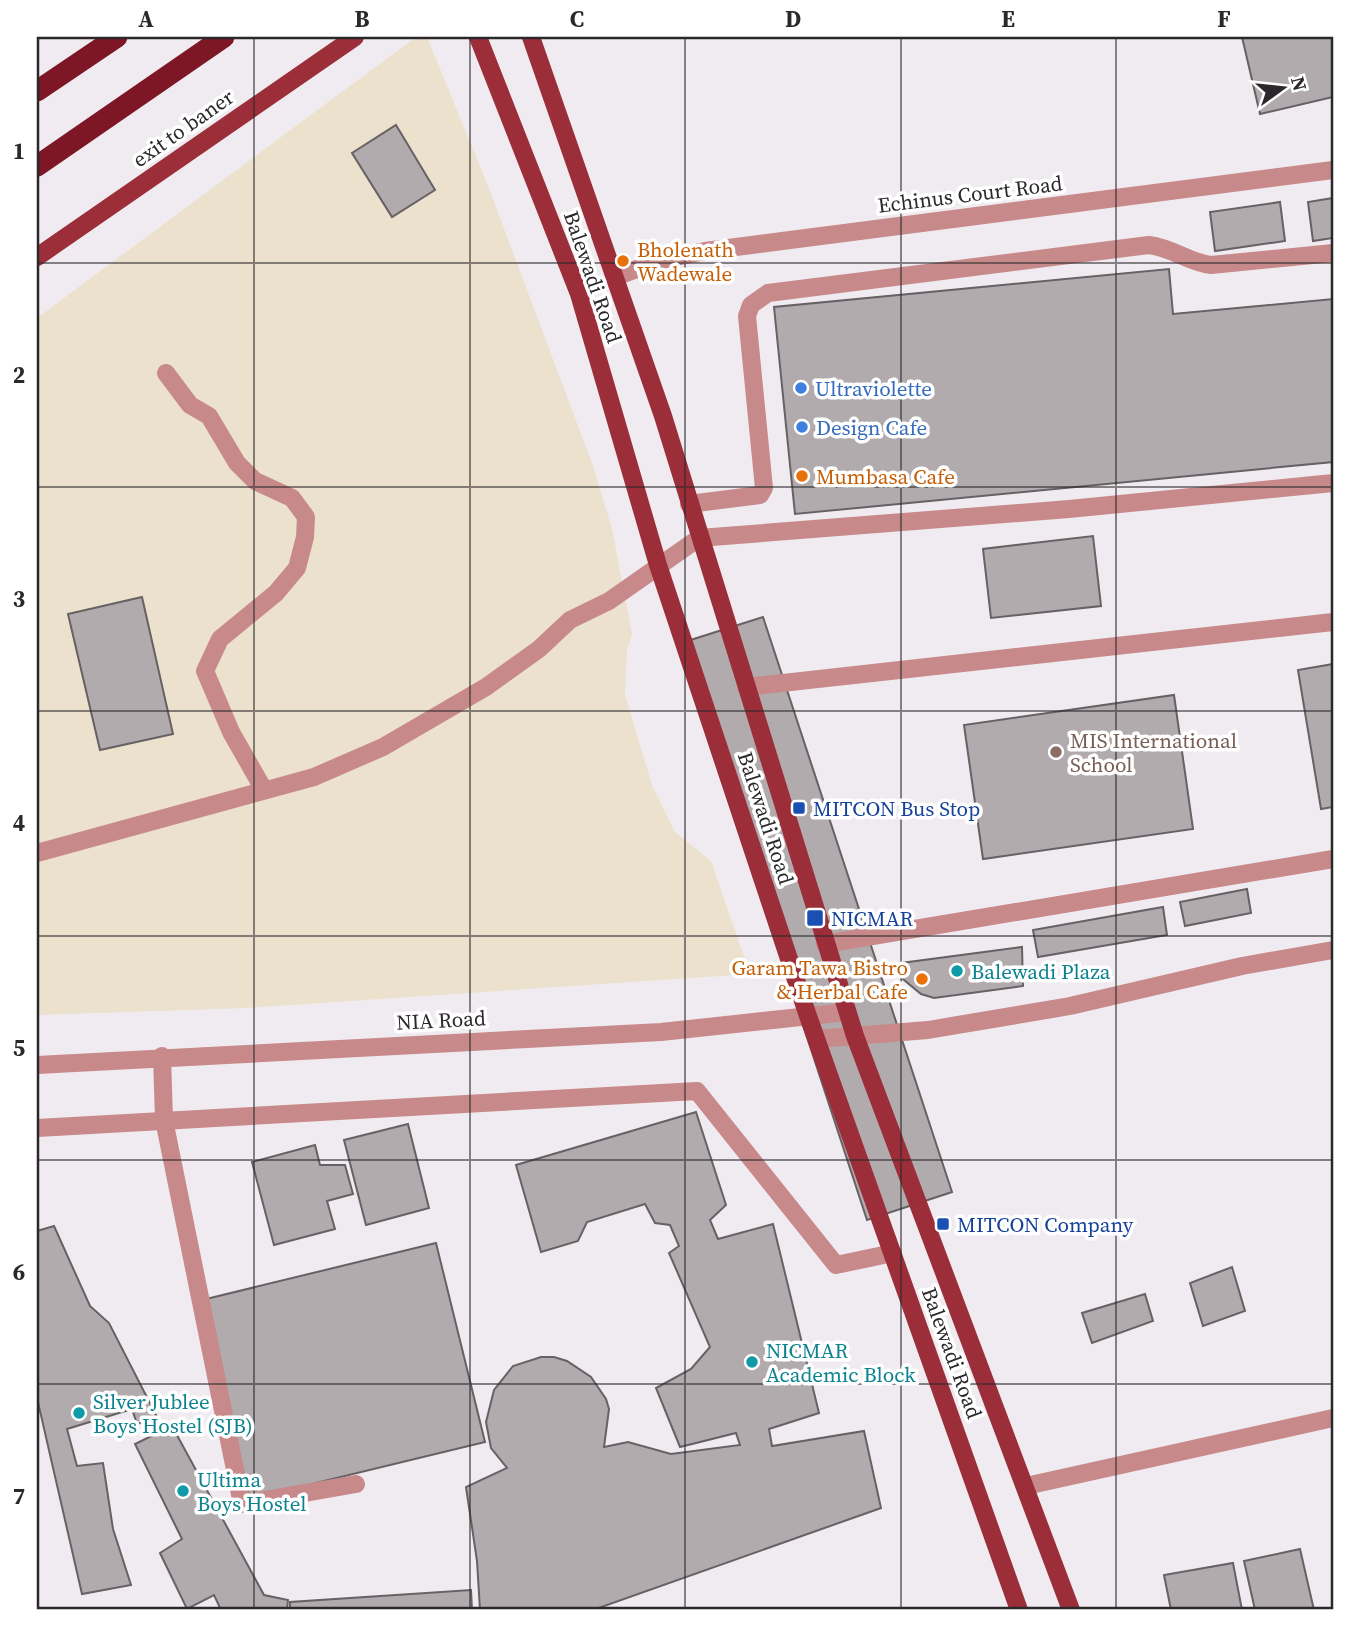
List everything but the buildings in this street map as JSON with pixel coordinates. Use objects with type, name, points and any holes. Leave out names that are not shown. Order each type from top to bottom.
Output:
[{"type":"highway","points":[[37,92],[117,37]]},
{"type":"highway","points":[[37,166],[224,37]]},
{"type":"main road","name":"exit to baner","points":[[37,257],[355,37]]},
{"type":"main road","name":"Balewadi Road","points":[[478,37],[579,294],[658,565],[808,1016],[1019,1610]]},
{"type":"main road","name":"Balewadi Road","points":[[531,37],[663,416],[846,1012],[948,1291],[1026,1486],[1071,1610]]},
{"type":"street","name":"Echinus Court Road","points":[[615,277],[661,260],[705,251],[1333,170]]},
{"type":"street","points":[[689,504],[760,495],[764,488],[747,316],[751,304],[768,293],[1149,245],[1168,248],[1188,256],[1197,264],[1211,265],[1333,253]]},
{"type":"street","points":[[166,373],[190,405],[209,416],[237,463],[255,481],[292,498],[306,517],[305,537],[297,568],[276,593],[220,639],[205,671],[231,732],[264,790]]},
{"type":"street","points":[[37,853],[314,777],[429,723],[539,649],[570,620],[609,601],[699,538],[1069,509],[1333,483]]},
{"type":"street","points":[[746,687],[1333,622]]},
{"type":"street","points":[[825,944],[1333,859]]},
{"type":"street","points":[[816,1039],[928,1030],[1070,1006],[1242,966],[1333,950]]},
{"type":"street","name":"NIA Road","points":[[37,1065],[162,1056],[661,1032],[846,1012]]},
{"type":"street","points":[[162,1056],[164,1120],[242,1504],[356,1483]]},
{"type":"street","points":[[37,1128],[697,1091],[836,1265],[893,1253]]},
{"type":"street","points":[[1026,1486],[1333,1418]]},
{"type":"shaded area","points":[[416,37],[427,37],[488,186],[593,466],[612,529],[632,634],[627,650],[625,695],[652,785],[675,832],[711,861],[750,974],[246,1008],[37,1015],[37,318]]},
{"type":"place","name":"Bholenath Wadewale","points":[[623,261]]},
{"type":"place","name":"Ultraviolette","points":[[801,388]]},
{"type":"place","name":"Design Cafe","points":[[802,427]]},
{"type":"place","name":"Mumbasa Cafe","points":[[802,476]]},
{"type":"place","name":"MIS International School","points":[[1056,752]]},
{"type":"place","name":"MITCON Bus Stop","points":[[799,808]]},
{"type":"place","name":"NICMAR","points":[[815,918]]},
{"type":"place","name":"Balewadi Plaza","points":[[957,971]]},
{"type":"place","name":"Garam Tawa Bistro & Herbal Cafe","points":[[922,979]]},
{"type":"place","name":"MITCON Company","points":[[943,1224]]},
{"type":"place","name":"NICMAR Academic Block","points":[[752,1362]]},
{"type":"place","name":"Silver Jublee Boys Hostel (SJB)","points":[[79,1413]]},
{"type":"place","name":"Ultima Boys Hostel","points":[[183,1491]]}]
